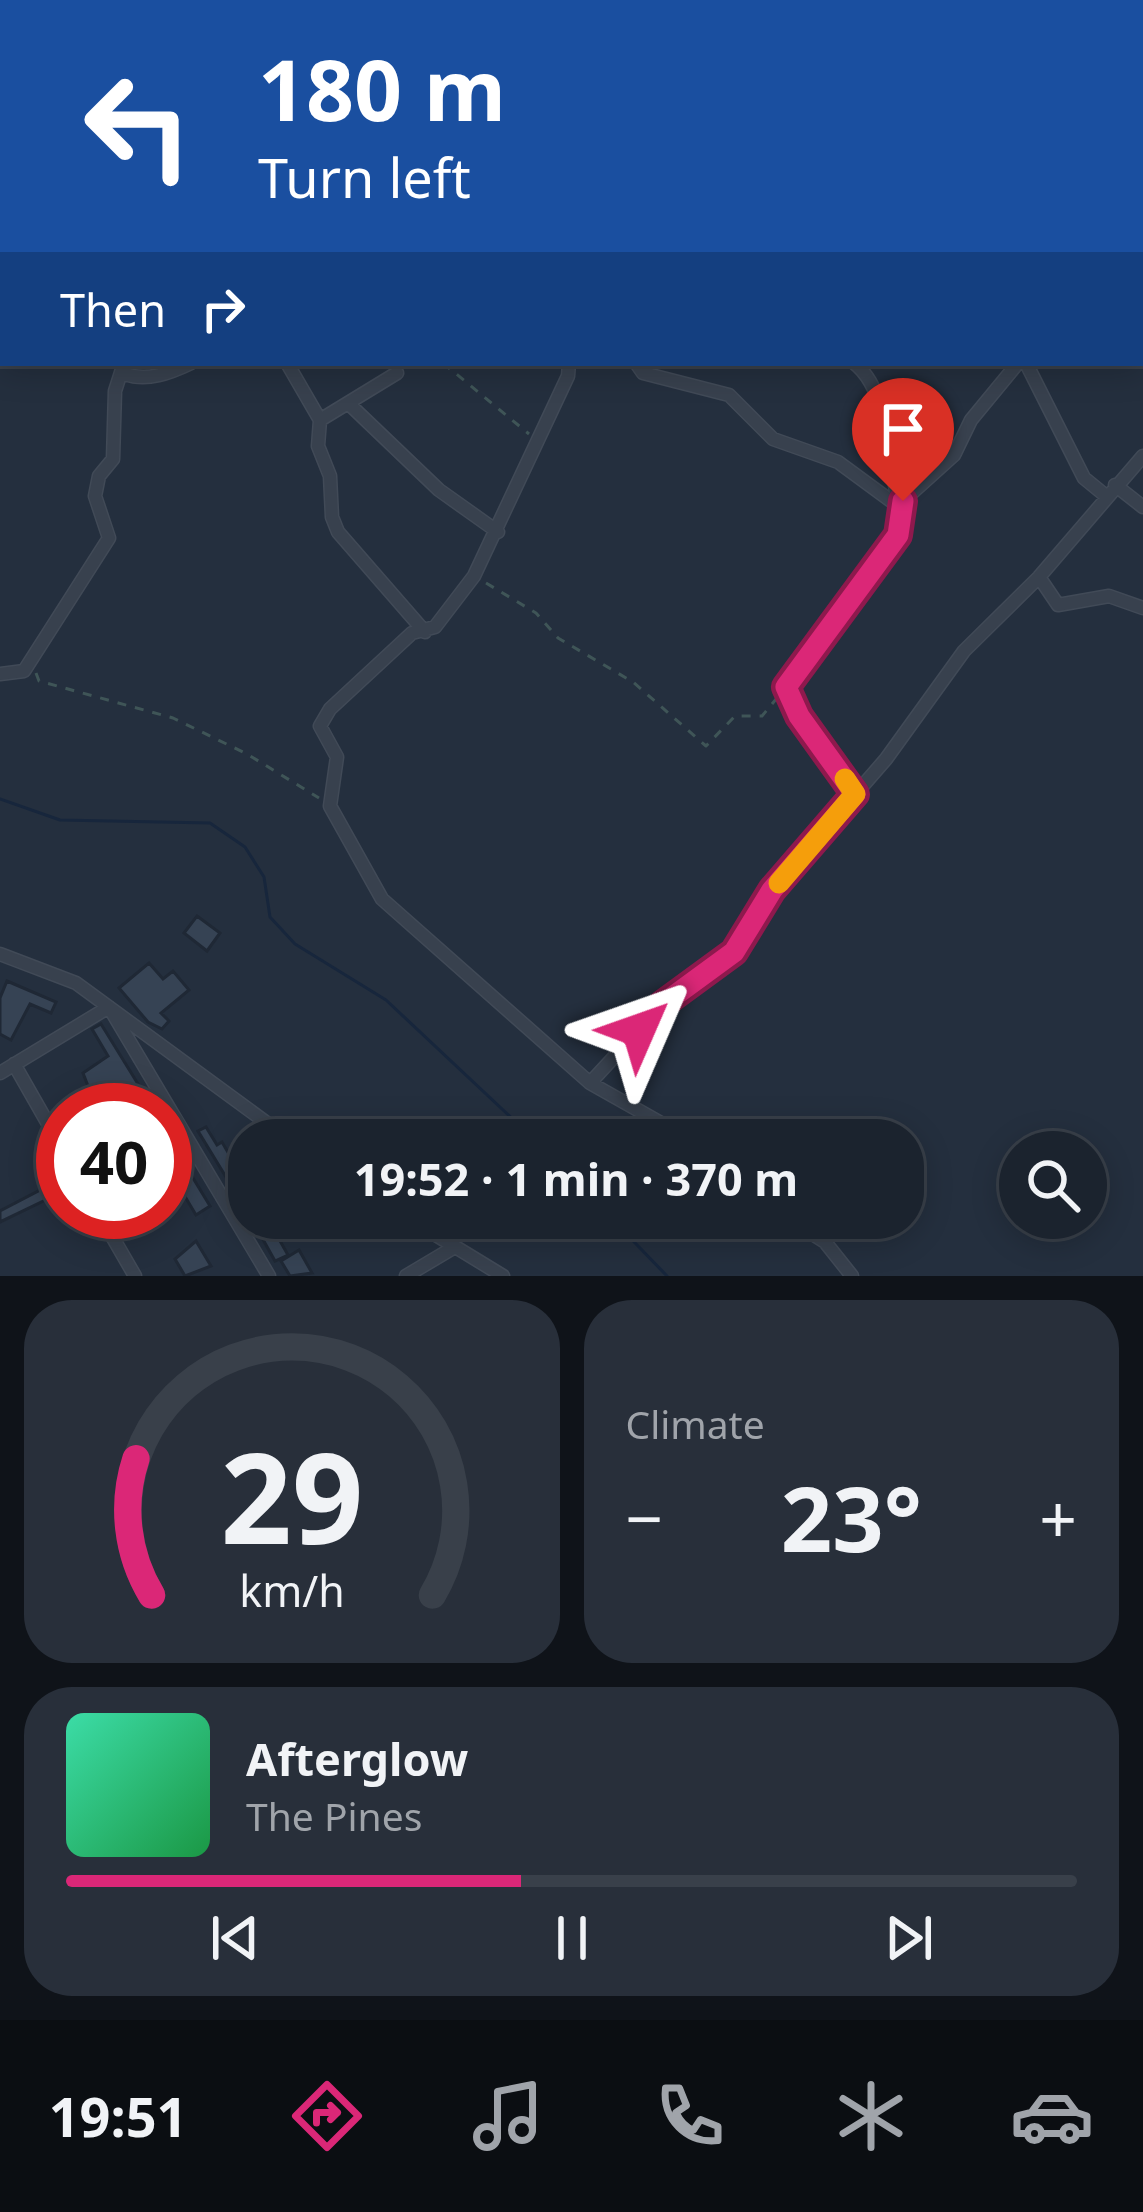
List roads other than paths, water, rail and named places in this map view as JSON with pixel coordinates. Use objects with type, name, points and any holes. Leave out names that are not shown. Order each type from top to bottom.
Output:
[{"type":"street","points":[[0,674],[10,677],[24,671],[110,538],[95,496],[109,464],[115,391],[124,369],[154,376],[182,366]]},
{"type":"street","points":[[289,366],[320,421],[318,446],[330,476],[332,517],[338,532],[424,632]]},
{"type":"street","points":[[568,366],[540,439],[474,576],[435,627],[412,633],[330,709],[320,726],[337,758],[330,806],[382,899],[590,1083],[654,1119]]},
{"type":"street","points":[[638,366],[643,373],[729,395],[773,439],[838,462],[903,505]]},
{"type":"street","points":[[858,366],[866,372],[878,401],[896,492],[903,505]]},
{"type":"street","points":[[855,794],[799,716],[786,687],[898,535],[903,505],[954,454],[970,420],[1019,366]]},
{"type":"street","points":[[1024,366],[1084,478],[1143,507]]},
{"type":"street","points":[[320,421],[397,373]]},
{"type":"street","points":[[348,403],[439,490],[498,532]]},
{"type":"street","points":[[590,1083],[663,1004],[734,952],[772,890],[855,794],[964,651],[1039,577],[1143,456]]},
{"type":"street","points":[[1039,577],[1058,605],[1109,596],[1143,608]]},
{"type":"street","points":[[0,954],[76,982],[261,1119]]},
{"type":"street","points":[[0,1073],[109,1007]]},
{"type":"street","points":[[109,1007],[269,1276]]},
{"type":"street","points":[[14,1064],[36,1103]]},
{"type":"street","points":[[114,1239],[135,1276]]},
{"type":"street","points":[[440,1239],[502,1276]]},
{"type":"street","points":[[820,1239],[852,1276]]},
{"type":"street","points":[[406,1276],[453,1248]]},
{"type":"waterway","points":[[0,799],[60,820],[210,823],[245,847],[264,877],[270,917],[295,944],[386,1000],[513,1119]]},
{"type":"waterway","points":[[631,1239],[667,1276]]}]
